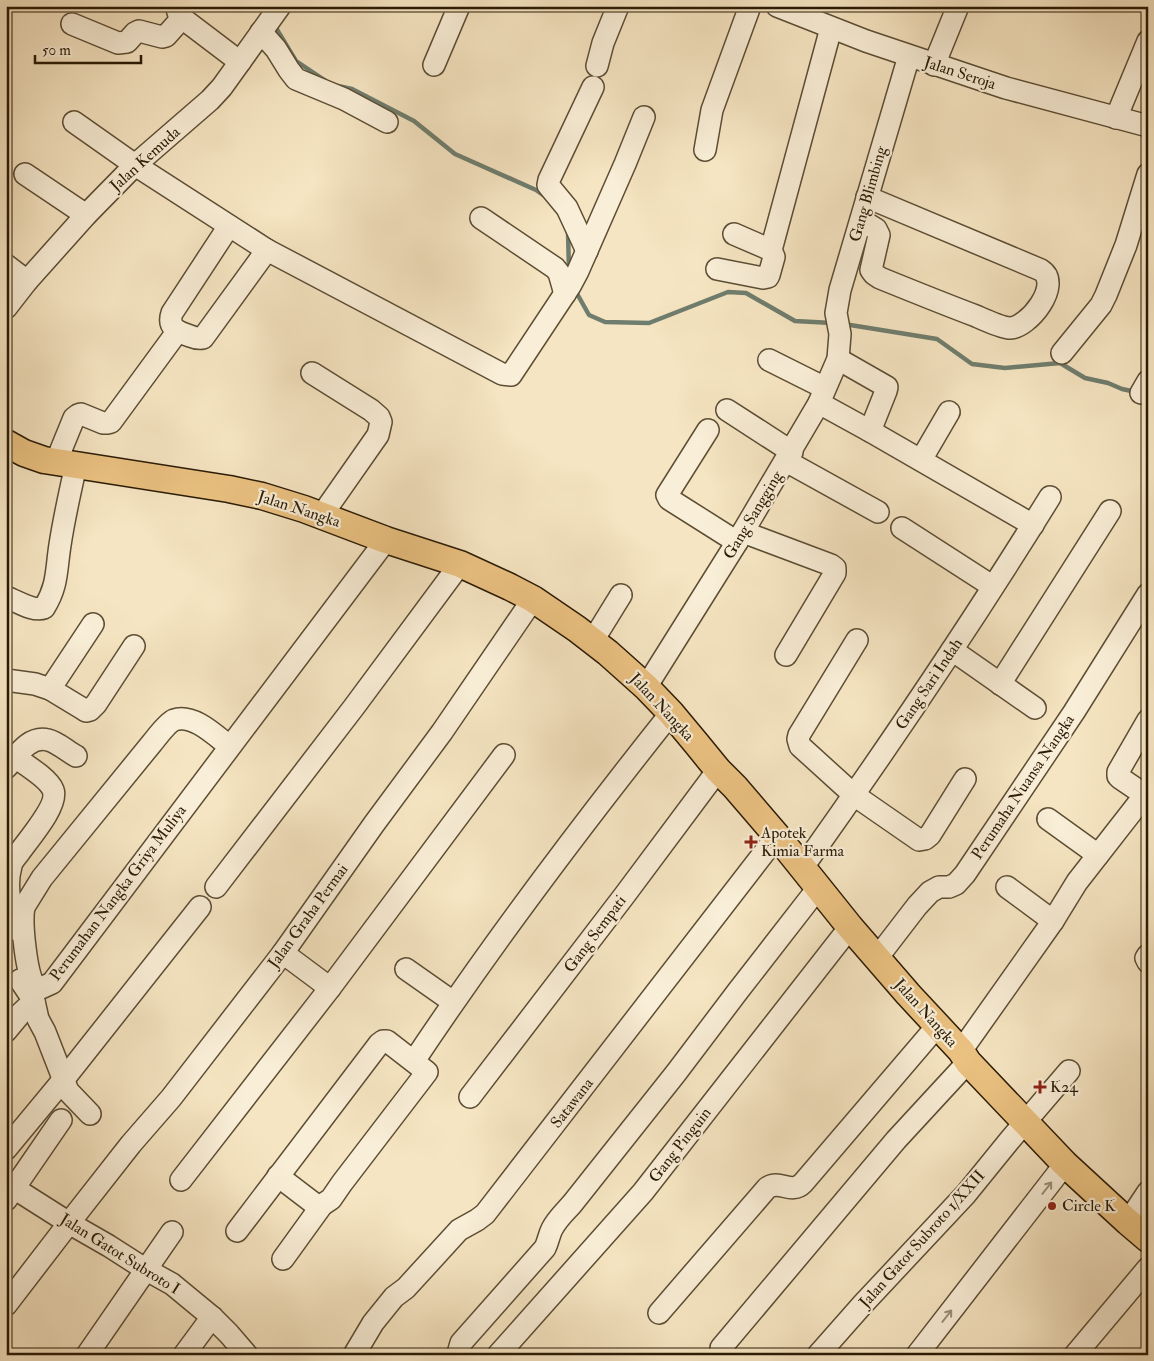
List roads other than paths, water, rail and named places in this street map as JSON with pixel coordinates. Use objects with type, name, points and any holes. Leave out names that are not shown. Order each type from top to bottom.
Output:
[{"type":"main road","name":"Jalan Nangka","points":[[6,443],[34,457],[66,464],[229,489],[262,496],[322,515],[386,540],[460,564],[533,599],[577,629],[608,653],[646,687],[671,713],[803,867],[850,927],[908,994],[938,1025],[964,1057],[1065,1164],[1148,1239]]},
{"type":"street","points":[[434,65],[460,6]]},
{"type":"street","points":[[587,251],[567,208],[548,185],[595,76],[603,43],[618,6]]},
{"type":"street","points":[[705,150],[712,110],[750,6]]},
{"type":"street","points":[[934,65],[958,6]]},
{"type":"street","name":"Jalan Kemuda","points":[[6,308],[27,281],[86,215],[135,164],[206,105],[222,87],[279,7]]},
{"type":"street","name":"Jalan Seroja","points":[[780,7],[830,28],[934,65],[1006,88],[1148,126]]},
{"type":"street","points":[[72,24],[118,43],[124,43],[139,31],[162,37],[166,36],[179,12],[240,62]]},
{"type":"street","points":[[717,269],[766,278],[769,275],[774,255],[772,250],[830,28]]},
{"type":"street","points":[[263,30],[288,70],[296,79],[344,99],[387,122]]},
{"type":"street","points":[[1116,118],[1148,40]]},
{"type":"street","name":"Gang Blimbing","points":[[840,334],[836,313],[840,290],[909,56]]},
{"type":"street","points":[[74,122],[266,250],[506,375],[511,375],[571,284],[644,117]]},
{"type":"street","points":[[26,174],[86,215]]},
{"type":"street","points":[[1062,353],[1101,305],[1106,295],[1126,245],[1148,174]]},
{"type":"street","points":[[861,220],[878,231],[879,235],[871,270],[880,278],[1008,328],[1019,325],[1026,320],[1043,301],[1049,280],[1048,276],[1041,270],[867,197]]},
{"type":"street","points":[[481,218],[555,268],[571,284]]},
{"type":"street","points":[[229,226],[172,313],[171,324],[178,332],[198,339],[203,338],[266,250]]},
{"type":"street","points":[[734,234],[772,250]]},
{"type":"street","points":[[6,265],[27,281]]},
{"type":"street","points":[[6,597],[40,610],[44,608],[49,600],[56,583],[66,464],[76,416],[81,414],[107,423],[110,422],[178,332]]},
{"type":"street","name":"Gang Sangging","points":[[646,687],[789,456],[822,396],[838,360],[840,334]]},
{"type":"street","points":[[770,360],[870,431],[1033,524]]},
{"type":"street","points":[[838,360],[887,387],[870,431]]},
{"type":"street","points":[[312,373],[371,410],[379,417],[381,422],[378,435],[322,515]]},
{"type":"street","points":[[727,410],[789,456],[878,512]]},
{"type":"street","points":[[921,460],[949,412]]},
{"type":"street","points":[[708,430],[667,495],[669,499],[740,537],[831,565],[834,568],[835,573],[786,655]]},
{"type":"street","name":"Gang Sari Indah","points":[[803,867],[854,796],[952,650],[1050,497]]},
{"type":"street","points":[[1000,684],[1110,511]]},
{"type":"street","points":[[902,528],[992,586]]},
{"type":"street","name":"Perumahan Nangka Griya Muliya","points":[[229,746],[203,725],[183,719],[170,723],[42,878],[23,912],[29,973],[35,986],[42,988],[52,983],[386,540]]},
{"type":"street","points":[[216,886],[365,692],[460,564]]},
{"type":"street","name":"Perumaha Nuansa Nangka","points":[[877,958],[930,892],[940,887],[949,887],[956,884],[966,874],[1074,712],[1148,594]]},
{"type":"street","points":[[592,642],[621,595]]},
{"type":"street","name":"Jalan Graha Permai","points":[[6,1305],[69,1222],[175,1092],[283,953],[442,732],[533,599]]},
{"type":"street","points":[[50,689],[93,624]]},
{"type":"street","points":[[857,640],[799,736],[800,746],[854,796],[919,840],[925,839],[930,835],[965,779]]},
{"type":"street","points":[[6,680],[35,684],[50,689],[86,711],[90,710],[96,704],[134,646]]},
{"type":"street","points":[[952,650],[1035,708]]},
{"type":"street","points":[[414,1060],[453,1002],[545,875],[671,713]]},
{"type":"street","points":[[721,1348],[964,1057],[1077,882],[1146,793],[1120,778],[1118,772],[1148,720]]},
{"type":"street","points":[[76,756],[49,740],[40,739],[32,741],[11,763],[48,783],[54,791],[54,799],[45,818],[9,860],[8,893],[9,913],[18,936],[16,966],[19,979],[34,1001],[38,1019],[68,1091],[90,1114]]},
{"type":"street","points":[[181,1180],[330,988],[504,754]]},
{"type":"street","name":"Gang Sempati","points":[[470,1097],[718,770]]},
{"type":"street","points":[[1048,819],[1098,855]]},
{"type":"street","name":"Satawana","points":[[354,1355],[373,1324],[394,1297],[406,1288],[459,1230],[485,1214],[777,836]]},
{"type":"street","points":[[462,1355],[459,1350],[461,1343],[544,1248],[556,1222],[676,1073],[818,888]]},
{"type":"street","points":[[1007,888],[1053,921]]},
{"type":"street","points":[[6,1150],[200,907]]},
{"type":"street","name":"Gang Pinguin","points":[[498,1355],[643,1192],[850,927]]},
{"type":"street","points":[[283,953],[330,988]]},
{"type":"street","points":[[1148,955],[1146,958],[1148,962]]},
{"type":"street","points":[[406,968],[453,1002]]},
{"type":"street","points":[[6,1031],[34,1001]]},
{"type":"street","points":[[658,1313],[767,1188],[775,1184],[795,1188],[803,1183],[938,1025]]},
{"type":"street","points":[[237,1232],[378,1044],[387,1041],[414,1060],[427,1072],[283,1259]]},
{"type":"street","name":"Jalan Gatot Subroto 1/XXII","points":[[818,1355],[966,1194],[1009,1140],[1069,1071]]},
{"type":"street","points":[[9,1190],[61,1120]]},
{"type":"street","points":[[917,1355],[1065,1164]]},
{"type":"street","points":[[278,1176],[316,1205],[322,1206]]},
{"type":"street","name":"Jalan Gatot Subroto I","points":[[9,1190],[69,1222],[172,1284],[212,1317],[247,1355]]},
{"type":"street","points":[[1128,1222],[1148,1192]]},
{"type":"street","points":[[87,1355],[172,1232]]},
{"type":"street","points":[[1075,1355],[1148,1268]]},
{"type":"street","points":[[184,1355],[212,1317]]},
{"type":"waterway","points":[[274,24],[296,61],[326,81]]},
{"type":"waterway","points":[[338,86],[352,89],[414,121],[455,154],[536,190],[546,197]]},
{"type":"waterway","points":[[568,231],[569,271]]},
{"type":"waterway","points":[[575,290],[589,315],[605,322],[649,323],[728,292],[746,293],[795,321],[832,323]]},
{"type":"waterway","points":[[844,324],[937,339],[972,364],[1005,368],[1060,363],[1085,378],[1136,392]]},
{"type":"place","name":"Apotek Kimia Farma","points":[[751,842]]},
{"type":"place","name":"K24","points":[[1040,1087]]},
{"type":"place","name":"Circle K","points":[[1052,1206]]}]
